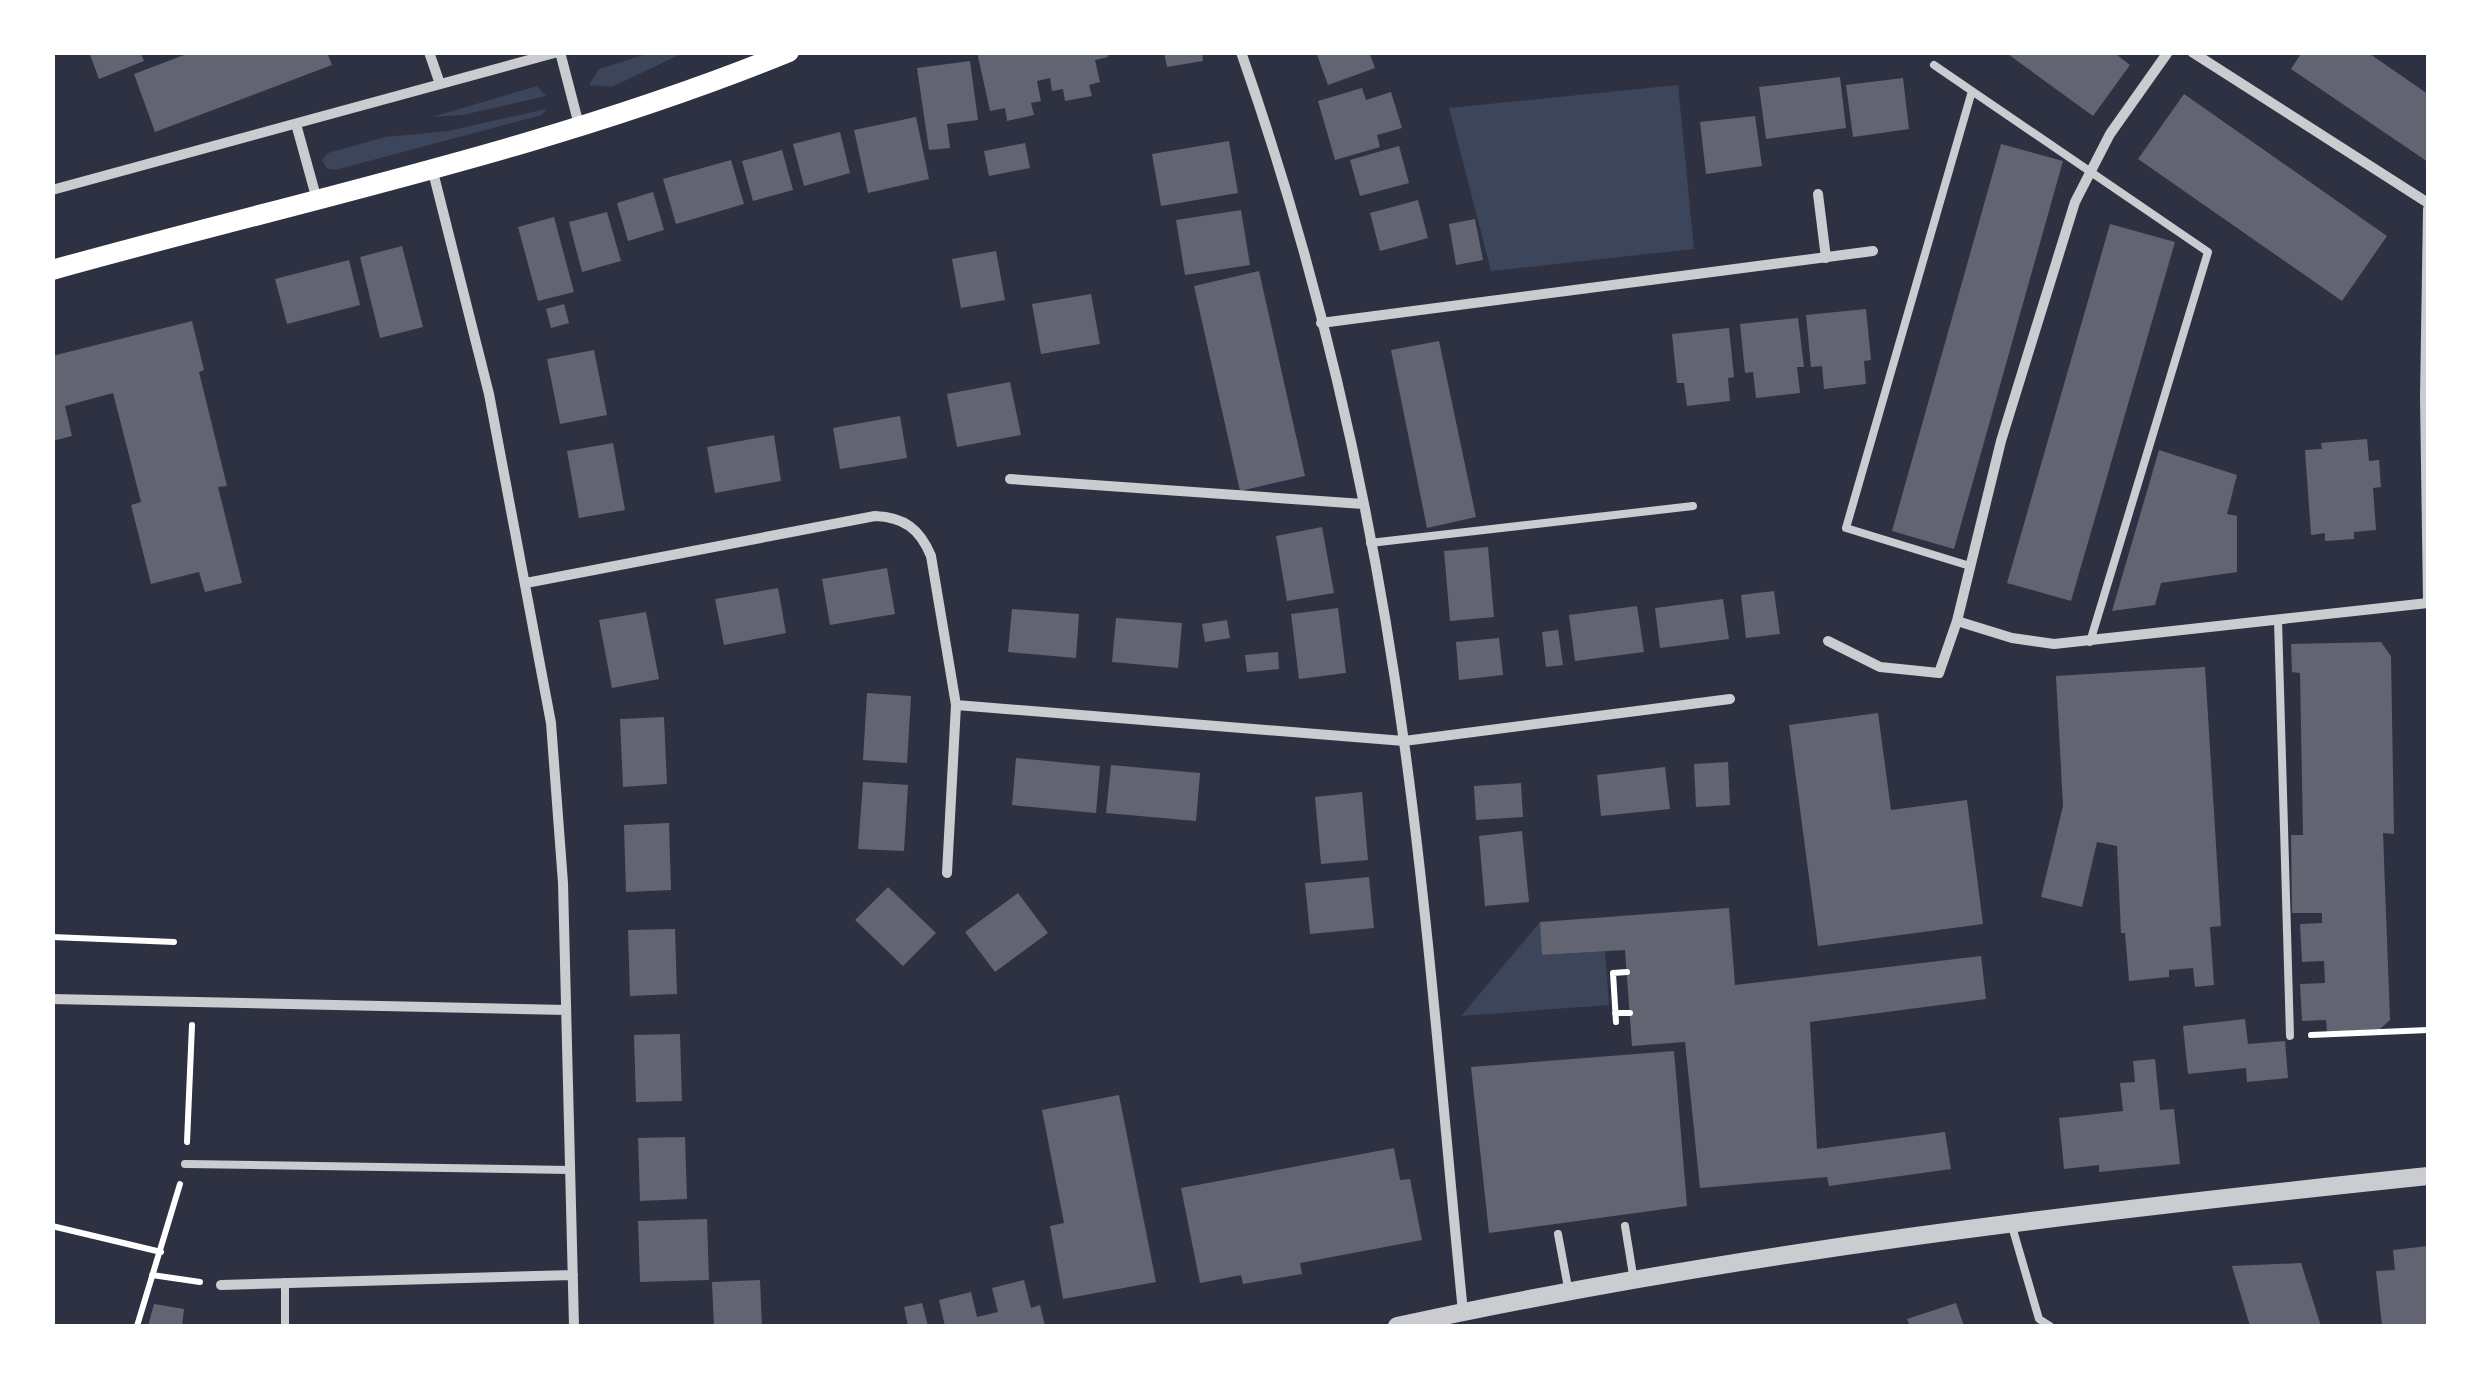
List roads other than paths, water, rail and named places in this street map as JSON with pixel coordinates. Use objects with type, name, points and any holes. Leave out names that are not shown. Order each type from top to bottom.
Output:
[{"type":"main road","points":[[52,270],[318,201],[579,125],[720,80],[789,52]]},
{"type":"street","points":[[429,52],[440,84]]},
{"type":"street","points":[[52,190],[559,52],[579,125]]},
{"type":"street","points":[[1241,52],[1278,159],[1321,323],[1370,543],[1404,741],[1463,1312]]},
{"type":"street","points":[[1828,641],[1880,667],[1939,673],[2001,442],[2058,252],[2090,168],[2168,52]]},
{"type":"street","points":[[1956,621],[2032,641],[2090,642],[2428,602],[2428,206],[2192,52]]},
{"type":"street","points":[[296,124],[318,201]]},
{"type":"street","points":[[432,168],[476,335],[526,583],[558,786],[574,1326]]},
{"type":"street","points":[[1818,194],[1826,258]]},
{"type":"street","points":[[1321,323],[1873,252]]},
{"type":"street","points":[[1010,479],[1363,504]]},
{"type":"street","points":[[526,583],[893,516],[924,538],[931,556],[956,705],[948,872]]},
{"type":"street","points":[[956,705],[1404,741],[1730,699]]},
{"type":"street","points":[[52,999],[566,1010]]},
{"type":"street","points":[[1397,1326],[1634,1282],[2011,1223],[2428,1176]]},
{"type":"street","points":[[221,1284],[573,1274]]},
{"type":"lane","points":[[1934,64],[2208,252],[2090,642]]},
{"type":"lane","points":[[1970,566],[1846,528],[1972,90]]},
{"type":"lane","points":[[1370,543],[1693,506]]},
{"type":"lane","points":[[2278,620],[2290,1036]]},
{"type":"lane","points":[[184,1164],[570,1170]]},
{"type":"lane","points":[[2011,1223],[2039,1319],[2050,1326]]},
{"type":"lane","points":[[1626,1226],[1634,1282]]},
{"type":"lane","points":[[1558,1234],[1569,1293]]},
{"type":"lane","points":[[285,1282],[285,1326]]}]
